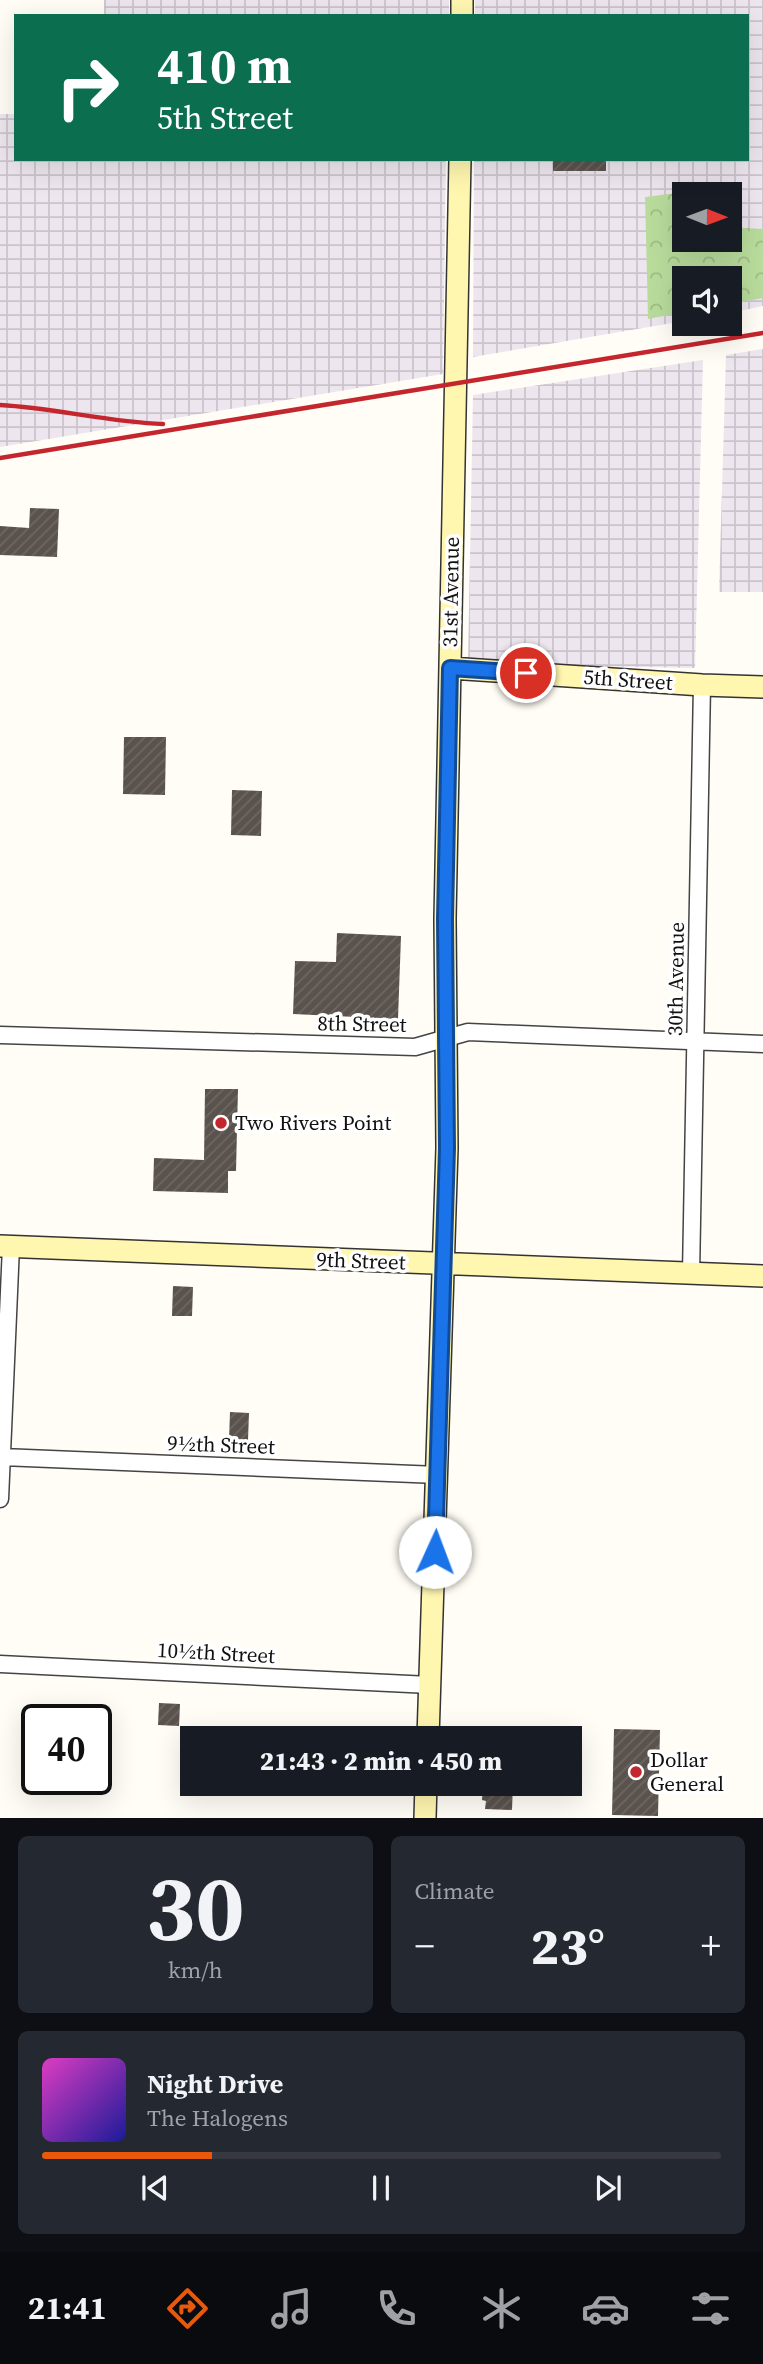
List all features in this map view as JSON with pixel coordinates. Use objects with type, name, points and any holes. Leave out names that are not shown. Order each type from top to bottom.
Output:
[{"type":"street","name":"31st Avenue","points":[[428,1726],[444,1265],[445,919],[460,161]]},
{"type":"street","name":"5th Street","points":[[450,668],[763,687]]},
{"type":"street","name":"30th Avenue","points":[[691,1274],[702,685]]},
{"type":"street","name":"8th Street","points":[[0,1035],[415,1046],[468,1032],[763,1044]]},
{"type":"street","name":"9th Street","points":[[6,1246],[763,1276]]},
{"type":"street","points":[[0,1499],[6,1246]]},
{"type":"street","name":"9½th Street","points":[[2,1457],[438,1475]]},
{"type":"street","name":"10½th Street","points":[[0,1664],[430,1685]]},
{"type":"street","points":[[425,1816],[426,1796]]},
{"type":"shaded area","points":[[104,0],[449,0],[449,14],[104,14]]},
{"type":"shaded area","points":[[475,0],[763,0],[763,306],[742,310],[742,266],[672,266],[672,323],[473,357],[474,161],[749,161],[749,14],[475,14]]},
{"type":"shaded area","points":[[0,114],[14,114],[14,161],[446,161],[443,374],[0,447]]},
{"type":"shaded area","points":[[763,349],[763,592],[719,592],[726,355]]},
{"type":"shaded area","points":[[703,360],[695,668],[468,664],[473,395]]},
{"type":"green space","points":[[672,194],[672,252],[742,252],[742,228],[763,229],[763,298],[742,302],[742,266],[672,266],[672,314],[648,319],[645,197]]},
{"type":"building","points":[[553,161],[606,161],[606,171],[553,171]]},
{"type":"building","points":[[30,508],[59,509],[57,557],[0,555],[0,526],[29,528]]},
{"type":"building","points":[[124,737],[166,737],[165,795],[123,794]]},
{"type":"building","points":[[232,790],[262,791],[261,836],[231,835]]},
{"type":"building","points":[[337,933],[401,936],[398,1019],[293,1014],[295,961],[336,962]]},
{"type":"building","name":"Two Rivers Point","points":[[205,1089],[238,1089],[236,1171],[228,1171],[228,1193],[153,1191],[154,1158],[204,1160]]},
{"type":"building","points":[[173,1286],[193,1287],[192,1316],[172,1316]]},
{"type":"building","points":[[230,1412],[249,1413],[248,1440],[229,1440]]},
{"type":"building","points":[[159,1703],[180,1704],[179,1726],[158,1725]]},
{"type":"building","name":"Dollar General","points":[[614,1729],[660,1730],[658,1816],[612,1815]]},
{"type":"building","points":[[482,1796],[513,1796],[512,1810],[485,1809],[486,1801],[482,1800]]},
{"type":"railway","points":[[0,458],[763,333]]},
{"type":"railway","points":[[0,405],[163,424]]},
{"type":"place","name":"Two Rivers Point","points":[[221,1123]]},
{"type":"place","name":"Dollar General","points":[[636,1772]]},
{"type":"route","points":[[435,1552],[447,1148],[445,919],[450,668],[526,673]]}]
